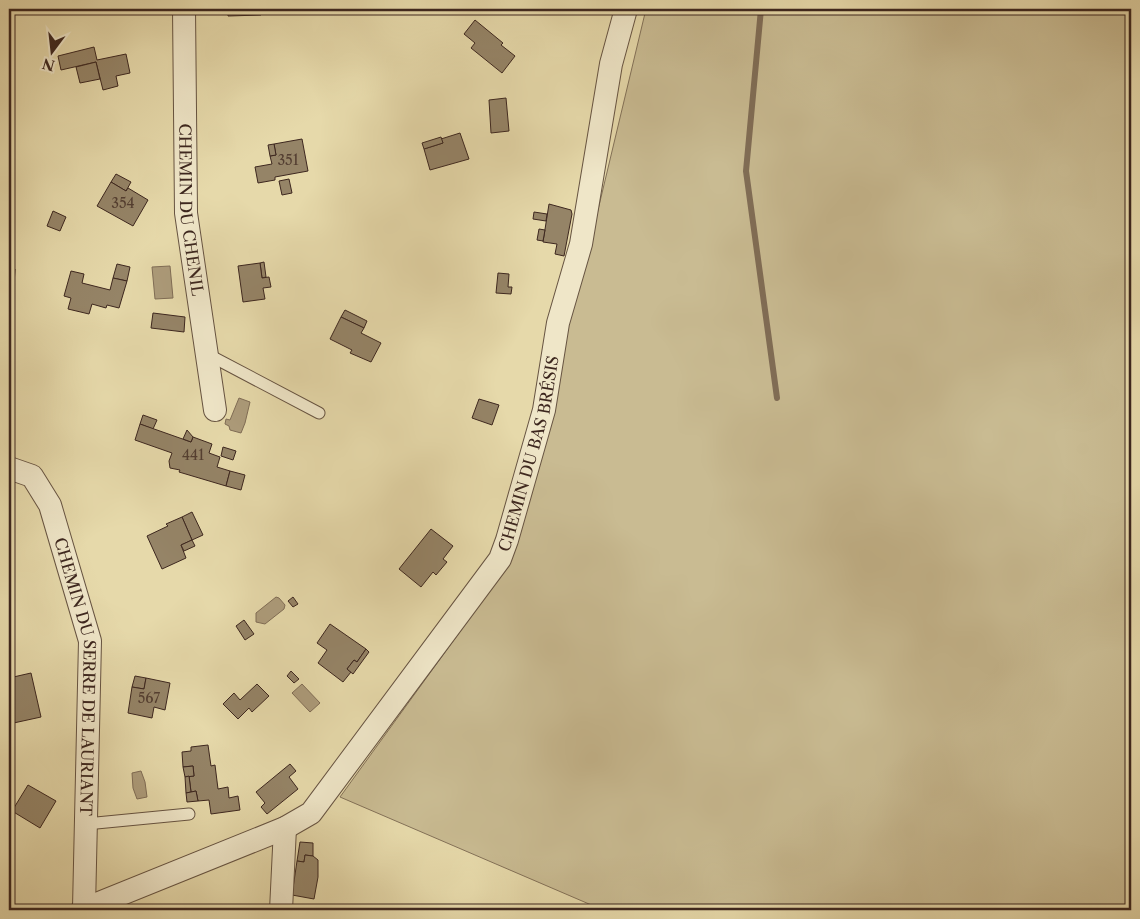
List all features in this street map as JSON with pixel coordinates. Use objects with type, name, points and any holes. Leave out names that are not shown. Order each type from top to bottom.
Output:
[{"type":"street","name":"CHEMIN DU CHENIL","points":[[184,9],[186,213],[215,410]]},
{"type":"street","name":"CHEMIN DU BAS BRÉSIS","points":[[83,909],[285,828],[311,813],[500,559],[544,410],[558,323],[581,244],[611,64],[626,9]]},
{"type":"street","name":"CHEMIN DU SERRE DE LAURIANT","points":[[9,468],[32,476],[50,505],[90,641],[83,909]]},
{"type":"street","points":[[281,910],[285,828]]},
{"type":"lane","points":[[207,354],[318,414]]},
{"type":"lane","points":[[86,824],[189,814]]},
{"type":"shaded area","points":[[646,9],[1131,9],[1131,910],[603,910],[340,797],[501,575],[592,235]]},
{"type":"shaded area","points":[[170,266],[173,298],[155,299],[152,267]]},
{"type":"shaded area","points":[[239,398],[250,402],[241,433],[230,430],[229,426],[225,424],[226,419],[230,420]]},
{"type":"shaded area","points":[[276,597],[285,605],[284,609],[265,624],[256,622],[256,613]]},
{"type":"shaded area","points":[[302,684],[320,703],[310,712],[292,693]]},
{"type":"shaded area","points":[[141,771],[147,797],[137,799],[133,788],[132,773]]},
{"type":"building","points":[[228,9],[261,9],[261,15],[228,16]]},
{"type":"building","points":[[475,20],[503,43],[501,45],[515,56],[502,73],[471,48],[475,43],[464,34]]},
{"type":"building","points":[[94,47],[97,60],[126,54],[130,73],[116,76],[118,86],[103,90],[96,62],[61,70],[58,56]]},
{"type":"building","points":[[96,62],[100,79],[80,83],[76,67]]},
{"type":"building","points":[[506,98],[509,131],[491,133],[489,100]]},
{"type":"building","points":[[460,133],[469,159],[430,170],[424,149],[443,143],[441,139]]},
{"type":"building","points":[[441,137],[443,143],[424,149],[422,143]]},
{"type":"building","points":[[302,139],[308,171],[275,177],[275,180],[258,183],[255,167],[272,164],[270,156],[276,155],[274,144]]},
{"type":"building","points":[[274,144],[276,155],[270,156],[268,145]]},
{"type":"building","points":[[116,174],[131,182],[126,191],[111,182]]},
{"type":"building","points":[[289,179],[292,193],[282,195],[279,181]]},
{"type":"building","points":[[111,182],[126,191],[128,188],[148,200],[133,226],[97,206]]},
{"type":"building","points":[[549,204],[571,210],[572,214],[564,256],[555,254],[557,244],[543,242]]},
{"type":"building","points":[[53,211],[66,217],[60,231],[47,226]]},
{"type":"building","points":[[534,212],[547,214],[546,221],[533,219]]},
{"type":"building","points":[[539,229],[545,230],[543,241],[537,240]]},
{"type":"building","points":[[264,262],[266,277],[262,278],[260,263]]},
{"type":"building","points":[[260,263],[262,278],[269,277],[271,287],[263,288],[265,299],[243,302],[238,266]]},
{"type":"building","points":[[117,264],[130,267],[127,281],[113,278]]},
{"type":"building","points":[[9,268],[15,269],[14,285],[9,285]]},
{"type":"building","points":[[71,271],[84,274],[82,283],[110,290],[113,278],[127,281],[119,308],[107,305],[106,308],[92,304],[89,314],[68,309],[71,298],[64,296]]},
{"type":"building","points":[[498,273],[509,274],[508,287],[512,287],[511,294],[496,293]]},
{"type":"building","points":[[345,310],[367,321],[364,328],[341,317]]},
{"type":"building","points":[[153,313],[185,317],[184,332],[151,328]]},
{"type":"building","points":[[341,317],[364,328],[361,333],[381,343],[371,362],[350,353],[352,350],[330,339]]},
{"type":"building","points":[[479,399],[499,405],[492,425],[472,418]]},
{"type":"building","points":[[143,415],[157,420],[153,429],[140,424]]},
{"type":"building","points":[[140,424],[191,442],[193,437],[212,444],[209,453],[220,457],[217,467],[230,471],[226,486],[170,468],[169,461],[172,453],[135,440]]},
{"type":"building","points":[[187,430],[193,437],[191,442],[183,439]]},
{"type":"building","points":[[223,447],[236,451],[233,460],[221,456]]},
{"type":"building","points":[[230,471],[245,475],[241,490],[226,486]]},
{"type":"building","points":[[192,512],[203,535],[192,540],[182,517]]},
{"type":"building","points":[[182,517],[192,540],[181,545],[186,558],[162,569],[147,536]]},
{"type":"building","points":[[431,529],[453,546],[443,559],[447,562],[436,575],[433,572],[421,587],[399,569]]},
{"type":"building","points":[[192,540],[195,546],[184,551],[181,545]]},
{"type":"building","points":[[293,597],[298,604],[293,607],[288,601]]},
{"type":"building","points":[[244,620],[254,634],[245,640],[236,626]]},
{"type":"building","points":[[330,624],[366,649],[357,662],[354,660],[347,669],[351,672],[343,682],[318,663],[327,650],[317,643]]},
{"type":"building","points":[[366,649],[369,652],[353,674],[347,669],[354,660],[357,662]]},
{"type":"building","points":[[291,671],[299,679],[294,683],[287,676]]},
{"type":"building","points":[[31,673],[41,717],[9,724],[9,678]]},
{"type":"building","points":[[135,676],[146,678],[144,689],[132,687]]},
{"type":"building","points":[[146,678],[170,683],[165,710],[154,707],[152,718],[128,713],[132,687],[144,689]]},
{"type":"building","points":[[257,684],[269,696],[252,712],[249,708],[238,719],[223,704],[234,693],[240,700]]},
{"type":"building","points":[[208,745],[211,766],[215,765],[218,789],[228,787],[229,798],[238,796],[240,810],[211,814],[209,800],[198,801],[196,791],[191,792],[189,776],[194,776],[193,766],[183,767],[182,752],[191,751],[191,747]]},
{"type":"building","points":[[290,764],[296,771],[289,777],[298,789],[267,814],[261,807],[265,803],[256,792]]},
{"type":"building","points":[[193,766],[194,776],[185,777],[183,767]]},
{"type":"building","points":[[189,776],[191,792],[186,793],[185,777]]},
{"type":"building","points":[[28,785],[56,801],[40,828],[12,811]]},
{"type":"building","points":[[196,791],[198,801],[187,802],[186,793]]},
{"type":"building","points":[[300,842],[313,843],[313,856],[305,855],[304,862],[297,861]]},
{"type":"building","points":[[305,855],[313,856],[318,860],[318,877],[314,899],[292,895],[297,861],[304,862]]},
{"type":"waterway","points":[[761,9],[746,171],[777,398]]}]
